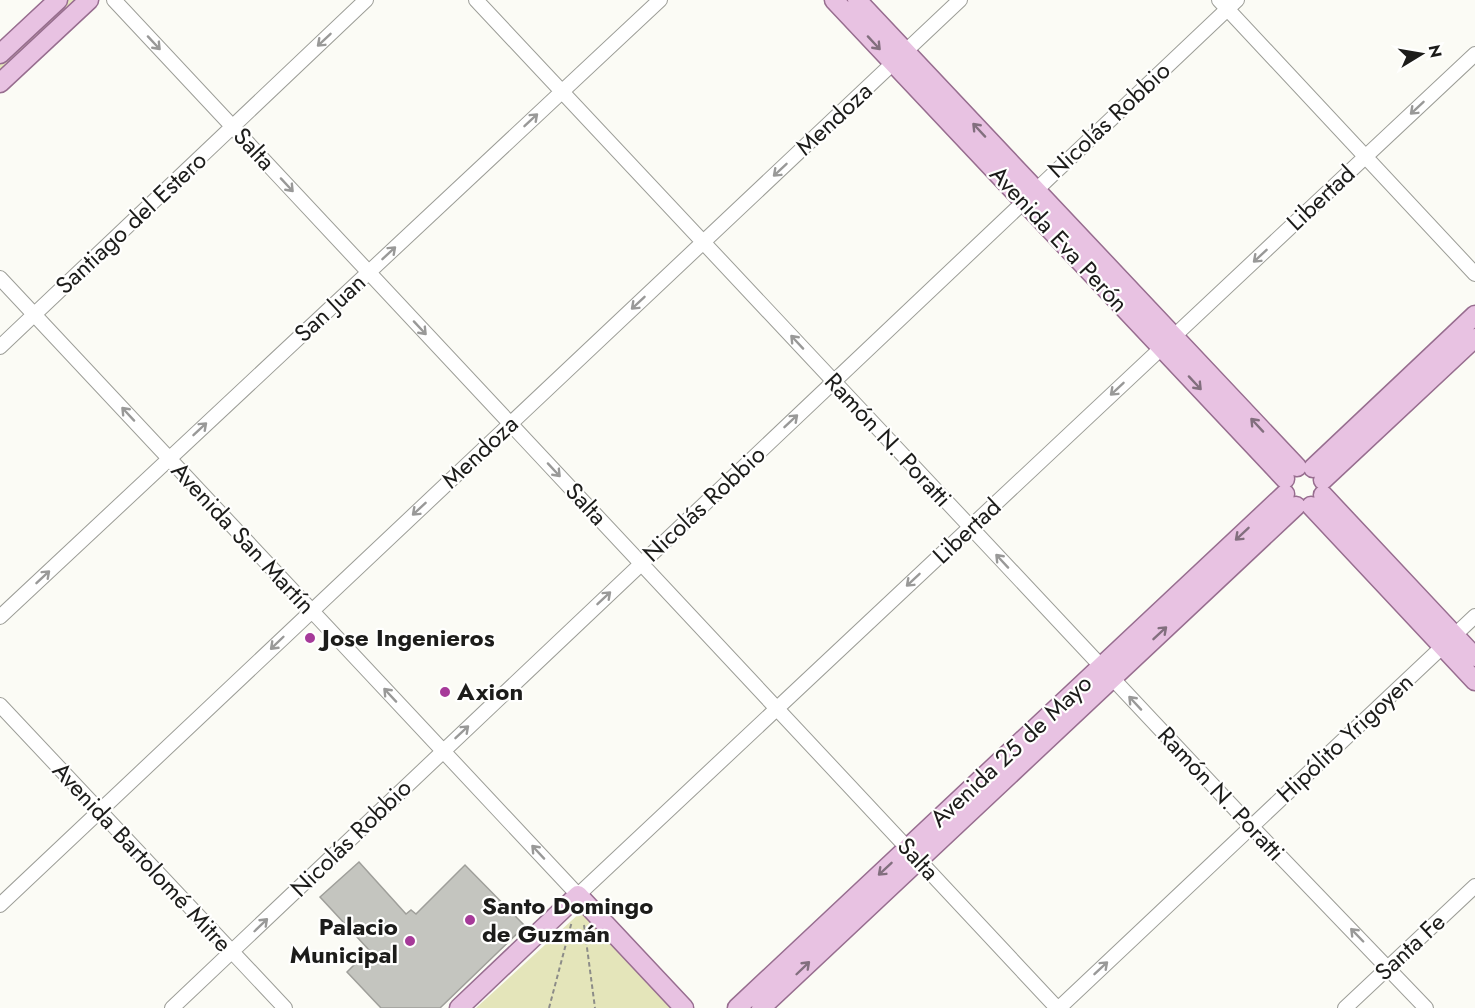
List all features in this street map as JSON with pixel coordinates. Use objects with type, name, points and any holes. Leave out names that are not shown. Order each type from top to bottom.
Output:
[{"type":"main road","points":[[0,54],[58,0]]},
{"type":"main road","points":[[0,83],[89,0]]},
{"type":"main road","name":"Avenida Eva Perón","points":[[834,0],[899,57],[1168,342],[1448,641],[1475,681]]},
{"type":"main road","name":"Avenida Eva Perón","points":[[857,0],[899,57]]},
{"type":"main road","name":"Avenida 25 de Mayo","points":[[1304,487],[1475,315]]},
{"type":"main road","name":"Avenida 25 de Mayo","points":[[737,1008],[912,853],[1304,487],[1475,338]]},
{"type":"main road","name":"Avenida Eva Perón","points":[[1448,641],[1475,657]]},
{"type":"main road","name":"Avenida 25 de Mayo","points":[[761,1008],[912,853]]},
{"type":"main road","name":"Libertad","points":[[459,1008],[578,895]]},
{"type":"main road","name":"Avenida San Martín","points":[[578,895],[684,1008]]},
{"type":"street","name":"Salta","points":[[114,0],[1058,1008]]},
{"type":"street","name":"Santiago del Estero","points":[[0,347],[366,0]]},
{"type":"street","name":"Ramón N. Poratti","points":[[477,0],[1106,672],[1426,1008]]},
{"type":"street","name":"San Juan","points":[[0,617],[660,0]]},
{"type":"street","name":"Mendoza","points":[[0,905],[960,0]]},
{"type":"street","points":[[1227,3],[1365,157],[1475,274]]},
{"type":"street","name":"Nicolás Robbio","points":[[172,1008],[1030,196],[1227,3]]},
{"type":"street","name":"Libertad","points":[[578,895],[1475,54]]},
{"type":"street","name":"Avenida San Martín","points":[[0,278],[578,895]]},
{"type":"street","name":"Hipólito Yrigoyen","points":[[1058,1008],[1475,616]]},
{"type":"street","name":"Avenida Bartolomé Mitre","points":[[0,705],[285,1008]]},
{"type":"street","name":"Santa Fe","points":[[1345,1008],[1475,886]]},
{"type":"path","points":[[549,1008],[573,920],[565,927]]},
{"type":"path","points":[[584,922],[595,1008]]},
{"type":"green space","points":[[67,0],[77,0],[0,72],[0,63]]},
{"type":"green space","points":[[582,911],[673,1008],[476,1008]]},
{"type":"building","points":[[359,862],[406,914],[411,910],[416,914],[465,865],[525,926],[440,1008],[381,1008],[347,972],[369,950],[320,897]]},
{"type":"place","name":"Jose Ingenieros","points":[[310,638]]},
{"type":"place","name":"Axion","points":[[445,692]]},
{"type":"place","name":"Santo Domingo de Guzmán","points":[[470,920]]},
{"type":"place","name":"Palacio Municipal","points":[[410,941]]}]
